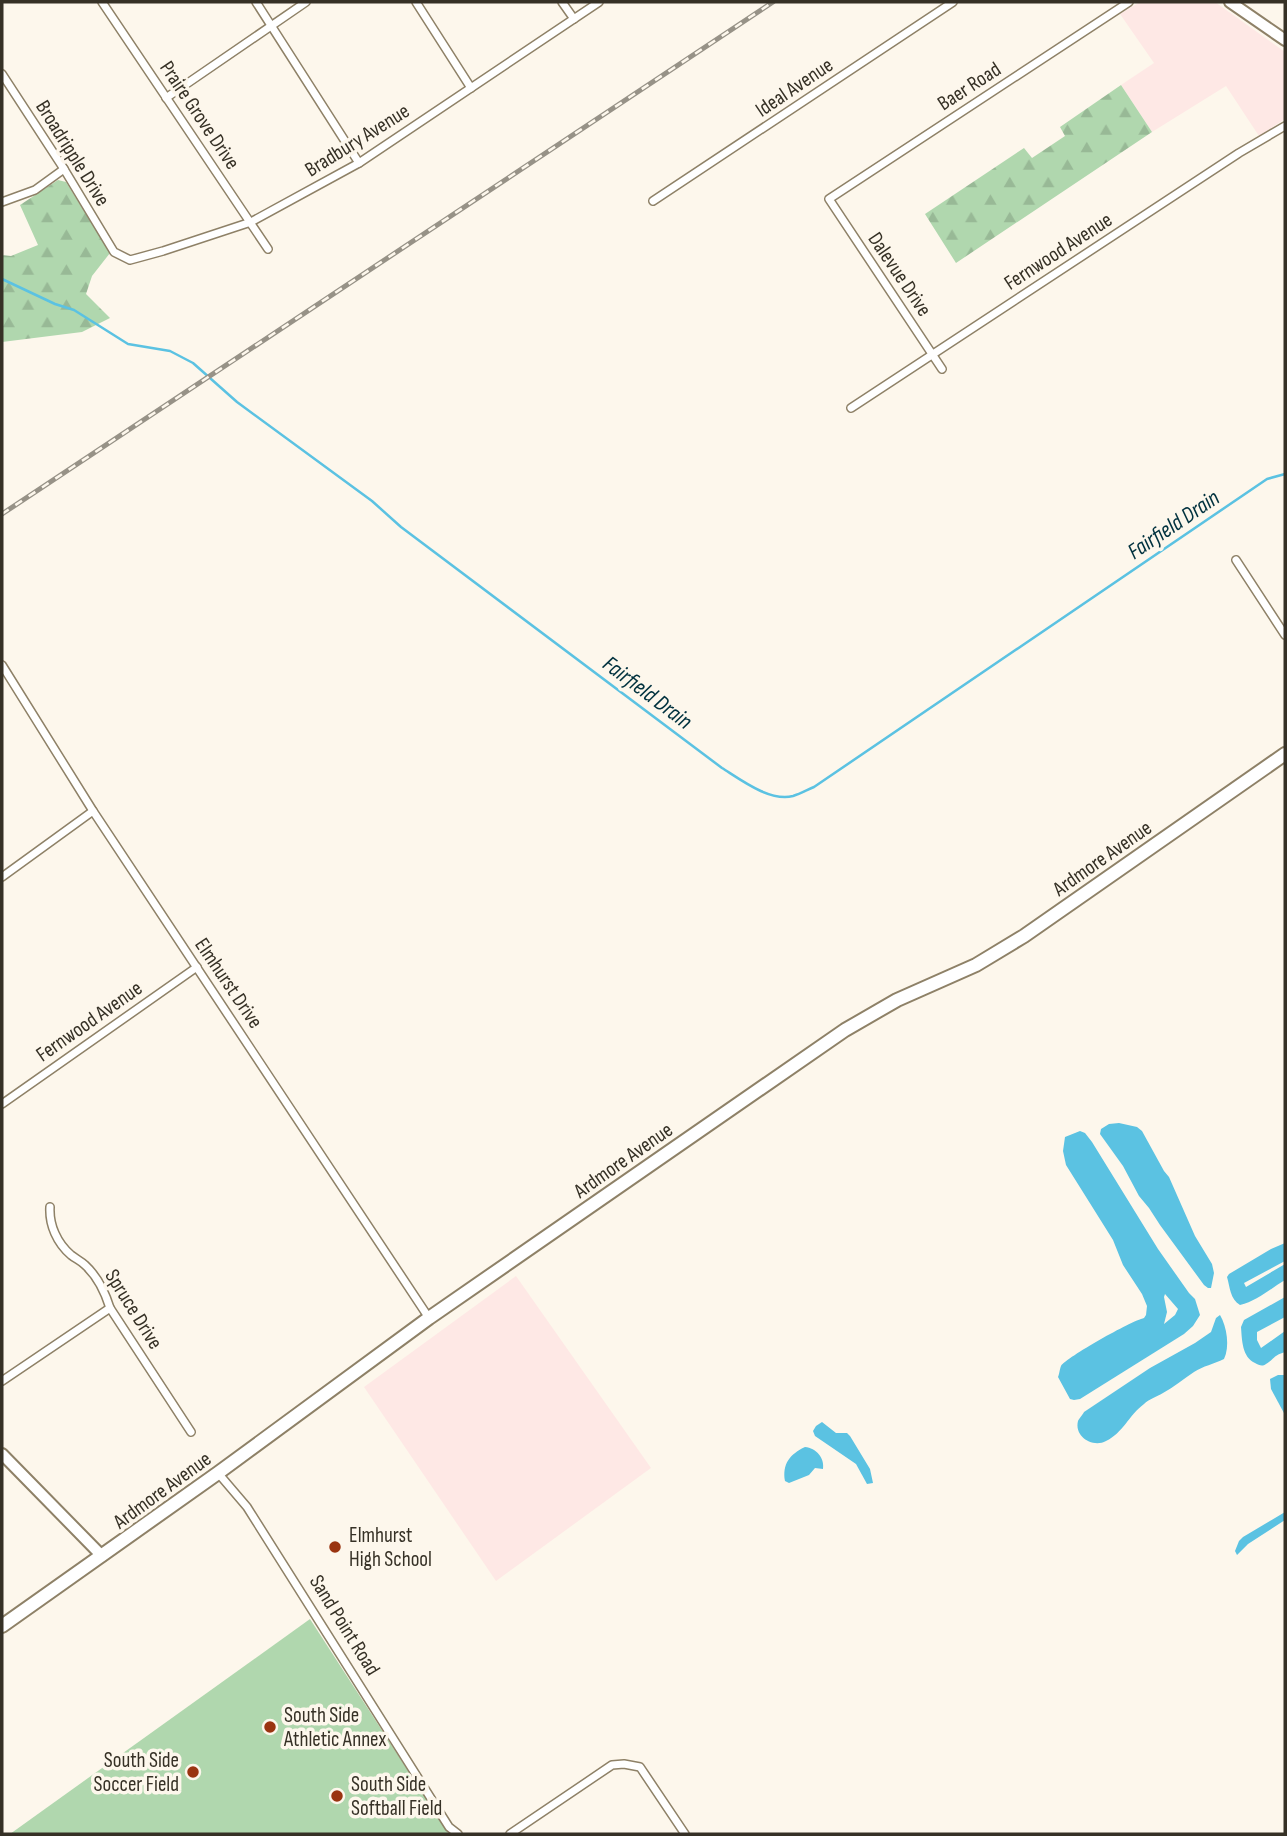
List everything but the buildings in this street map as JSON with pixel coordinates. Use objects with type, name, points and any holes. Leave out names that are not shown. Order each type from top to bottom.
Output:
[{"type":"main road","name":"Ardmore Avenue","points":[[2,1626],[218,1473],[429,1318],[845,1030],[897,1000],[976,965],[1024,936],[1285,754]]},
{"type":"street","name":"Praire Grove Drive","points":[[102,2],[268,249]]},
{"type":"street","points":[[256,2],[359,163]]},
{"type":"street","points":[[166,98],[306,2]]},
{"type":"street","points":[[416,2],[471,89]]},
{"type":"street","points":[[562,2],[574,19]]},
{"type":"street","name":"Bradbury Avenue","points":[[114,252],[130,260],[251,222],[359,163],[599,2]]},
{"type":"street","name":"Ideal Avenue","points":[[653,201],[953,2]]},
{"type":"street","name":"Baer Road","points":[[828,199],[1129,2]]},
{"type":"street","points":[[1230,2],[1285,40]]},
{"type":"street","name":"Broadripple Drive","points":[[2,74],[114,252]]},
{"type":"street","name":"Fernwood Avenue","points":[[851,408],[1239,153],[1285,126]]},
{"type":"street","points":[[2,202],[35,190],[64,169]]},
{"type":"street","name":"Dalevue Drive","points":[[828,199],[942,369]]},
{"type":"street","points":[[1236,560],[1285,635]]},
{"type":"street","name":"Elmhurst Drive","points":[[2,665],[93,811],[429,1318]]},
{"type":"street","points":[[2,877],[93,811]]},
{"type":"street","name":"Fernwood Avenue","points":[[2,1104],[197,967]]},
{"type":"street","name":"Spruce Drive","points":[[50,1207],[49,1219],[52,1228],[69,1254],[85,1265],[98,1281],[110,1308],[191,1432]]},
{"type":"street","points":[[2,1381],[110,1308]]},
{"type":"street","points":[[2,1454],[102,1556]]},
{"type":"street","name":"Sand Point Road","points":[[218,1473],[247,1507],[449,1827],[458,1834]]},
{"type":"street","points":[[510,1834],[612,1765],[624,1764],[640,1767],[685,1834]]},
{"type":"shaded area","points":[[1140,2],[1215,2],[1285,52],[1285,119],[1259,136],[1226,86],[1152,132],[1121,85],[1154,63],[1120,14]]},
{"type":"shaded area","points":[[516,1276],[651,1468],[496,1581],[364,1387]]},
{"type":"green space","points":[[1121,85],[1152,132],[956,263],[925,214],[1024,148],[1032,158],[1065,136],[1060,127]]},
{"type":"green space","points":[[58,180],[66,182],[110,253],[92,276],[86,294],[110,318],[82,332],[2,342],[2,255],[11,256],[38,245],[20,205]]},
{"type":"green space","name":"South Side Athletic Annex","points":[[310,1619],[449,1834],[10,1834]]},
{"type":"water","points":[[1109,1124],[1137,1127],[1142,1131],[1169,1177],[1195,1236],[1212,1264],[1214,1273],[1211,1288],[1204,1285],[1139,1196],[1123,1166],[1100,1134],[1101,1129]]},
{"type":"water","points":[[1080,1131],[1092,1142],[1158,1249],[1195,1299],[1200,1315],[1184,1334],[1080,1399],[1074,1400],[1070,1399],[1058,1377],[1061,1366],[1100,1340],[1144,1318],[1147,1306],[1123,1265],[1113,1240],[1066,1165],[1063,1151],[1065,1137]],"holes":[[[1165,1294],[1178,1309],[1175,1315],[1164,1324],[1167,1312]]]},
{"type":"water","points":[[1285,1243],[1285,1261],[1244,1283],[1246,1287],[1285,1264],[1285,1280],[1252,1301],[1240,1305],[1232,1296],[1227,1277],[1229,1274]]},
{"type":"water","points":[[1285,1297],[1285,1317],[1257,1332],[1257,1340],[1261,1348],[1285,1331],[1285,1352],[1265,1365],[1259,1365],[1247,1357],[1242,1343],[1241,1327],[1244,1320]]},
{"type":"water","points":[[1220,1315],[1227,1337],[1224,1359],[1197,1370],[1148,1401],[1112,1438],[1096,1443],[1082,1436],[1078,1421],[1084,1412],[1211,1332],[1216,1318]]},
{"type":"water","points":[[1285,1375],[1285,1415],[1271,1389],[1270,1379]]},
{"type":"water","points":[[822,1422],[836,1433],[847,1433],[850,1436],[870,1469],[873,1483],[867,1484],[856,1464],[815,1436],[813,1431]]},
{"type":"water","points":[[805,1447],[819,1454],[823,1469],[815,1468],[809,1475],[789,1483],[785,1481],[788,1460]]},
{"type":"water","points":[[1285,1512],[1285,1520],[1248,1544],[1237,1555],[1235,1551],[1243,1537]]},
{"type":"waterway","name":"Fairfield Drain","points":[[2,279],[74,310],[128,344],[170,351],[193,363],[237,402],[372,501],[401,527],[722,768],[756,789],[775,796],[793,796],[814,787],[1267,479],[1285,474]]},
{"type":"railway","points":[[2,514],[773,2]]},
{"type":"place","name":"Elmhurst High School","points":[[335,1547]]},
{"type":"place","name":"South Side Athletic Annex","points":[[270,1727]]},
{"type":"place","name":"South Side Soccer Field","points":[[193,1772]]},
{"type":"place","name":"South Side Softball Field","points":[[337,1796]]}]
